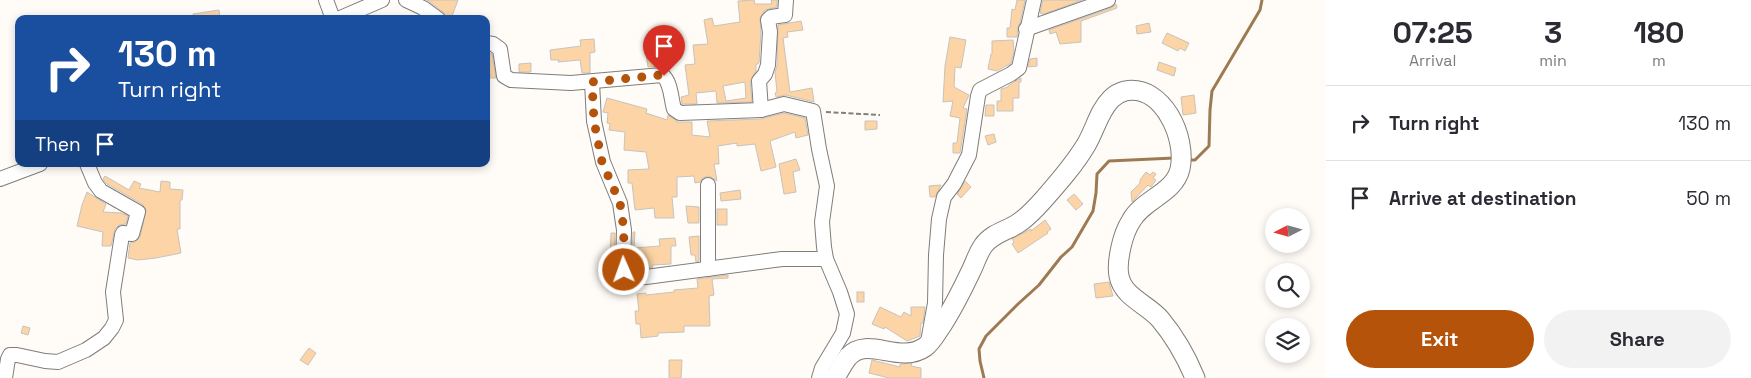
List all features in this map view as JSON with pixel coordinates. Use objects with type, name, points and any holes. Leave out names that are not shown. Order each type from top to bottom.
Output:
[{"type":"main road","points":[[835,378],[849,356],[863,348],[872,348],[898,354],[920,350],[927,346],[954,306],[986,242],[993,236],[1019,223],[1032,213],[1081,153],[1100,116],[1112,98],[1128,91],[1144,91],[1160,102],[1176,132],[1179,145],[1180,168],[1176,179],[1170,187],[1152,198],[1131,220],[1120,252],[1119,275],[1122,285],[1130,295],[1159,318],[1176,339],[1195,378]]},
{"type":"street","points":[[326,0],[332,15]]},
{"type":"street","points":[[344,15],[363,3],[382,0]]},
{"type":"street","points":[[406,0],[423,8],[432,15]]},
{"type":"street","points":[[761,110],[759,82],[768,65],[770,32],[768,20],[771,17],[785,15],[786,0]]},
{"type":"street","points":[[927,346],[935,303],[939,219],[944,197],[954,184],[969,155],[979,93],[983,87],[1011,74],[1019,68],[1026,29],[1034,0]]},
{"type":"street","points":[[1026,29],[1108,0]]},
{"type":"street","points":[[490,44],[500,49],[504,75],[508,79],[562,83],[662,75],[665,76],[674,109],[678,112],[761,110],[784,104],[813,111],[827,186],[822,222],[826,259],[845,306],[847,319],[843,333],[822,368],[820,378]]},
{"type":"street","points":[[592,82],[594,121],[602,162],[620,203],[624,230],[623,266],[627,274],[633,278],[782,259],[826,259]]},
{"type":"street","points":[[0,179],[32,167]]},
{"type":"street","points":[[5,378],[10,355],[17,354],[45,362],[61,361],[98,343],[112,328],[116,320],[113,292],[122,235],[124,233],[132,234],[138,212],[102,192],[95,183],[88,167]]},
{"type":"street","points":[[708,185],[708,269]]},
{"type":"path","points":[[813,111],[880,115]]},
{"type":"building","points":[[427,0],[458,0],[452,15],[445,15]]},
{"type":"building","points":[[754,0],[755,4],[772,4],[771,0],[777,0],[777,7],[765,10],[760,18],[759,63],[756,65],[756,71],[750,81],[752,102],[717,103],[716,91],[696,93],[697,104],[682,104],[681,97],[689,95],[685,65],[695,64],[693,45],[708,44],[704,20],[712,18],[714,26],[740,22],[738,1]],"holes":[[[745,82],[746,98],[726,101],[723,86]]]},
{"type":"building","points":[[1017,0],[1025,0],[1017,37],[1007,37],[1007,28],[1010,28],[1012,9],[1015,10]]},
{"type":"building","points":[[1043,0],[1082,0],[1044,14],[1040,13]]},
{"type":"building","points":[[1116,4],[1117,8],[1081,21],[1081,42],[1060,44],[1056,32],[1050,34],[1049,30],[1111,8]]},
{"type":"building","points":[[219,10],[220,15],[193,15]]},
{"type":"building","points":[[801,21],[803,30],[787,32],[788,37],[783,38],[790,92],[812,88],[814,102],[786,95],[776,97],[775,93],[777,92],[775,72],[777,66],[778,25]]},
{"type":"building","points":[[1149,23],[1151,32],[1137,34],[1136,26]]},
{"type":"building","points":[[1167,33],[1189,43],[1185,51],[1180,48],[1178,51],[1162,43]]},
{"type":"building","points":[[950,37],[966,40],[961,68],[955,67],[954,87],[969,95],[963,108],[967,109],[960,153],[953,153],[953,143],[957,143],[960,118],[950,116],[953,101],[943,102],[945,66]]},
{"type":"building","points":[[594,39],[595,52],[590,53],[590,73],[582,73],[580,60],[558,62],[559,60],[551,60],[550,50],[581,46],[580,40]]},
{"type":"building","points":[[1013,40],[1014,51],[1011,63],[997,71],[988,69],[992,54],[992,41]]},
{"type":"building","points":[[658,47],[659,56],[669,55],[670,69],[662,66],[648,67],[645,48]]},
{"type":"building","points":[[490,53],[492,54],[496,78],[490,78]]},
{"type":"building","points":[[1037,58],[1037,66],[1028,67],[1030,59]]},
{"type":"building","points":[[1159,62],[1176,68],[1174,76],[1157,70]]},
{"type":"building","points":[[531,63],[531,72],[519,72],[519,64]]},
{"type":"building","points":[[1021,78],[1021,82],[1019,82],[1019,98],[1013,98],[1013,111],[997,111],[997,101],[1001,101],[1001,89],[1008,87]]},
{"type":"building","points":[[1194,95],[1196,113],[1183,115],[1181,97]]},
{"type":"building","points":[[607,98],[647,109],[646,113],[667,120],[668,115],[676,122],[692,122],[692,135],[710,137],[707,121],[761,119],[784,113],[805,118],[808,135],[796,138],[795,132],[770,141],[776,167],[761,171],[755,144],[737,146],[737,143],[718,146],[719,164],[714,164],[717,181],[708,176],[695,183],[694,176],[677,177],[677,197],[672,197],[674,218],[655,218],[654,208],[635,210],[632,183],[628,183],[628,170],[649,169],[646,152],[624,150],[625,132],[609,130],[610,124],[607,123],[608,113],[603,112]]},
{"type":"building","points":[[986,105],[994,105],[994,116],[985,116]]},
{"type":"building","points":[[865,121],[877,121],[877,129],[865,130]]},
{"type":"building","points":[[994,134],[996,142],[988,145],[985,136]]},
{"type":"building","points":[[796,159],[800,170],[793,172],[796,192],[784,194],[779,164]]},
{"type":"building","points":[[1146,172],[1150,175],[1153,172],[1156,174],[1153,178],[1156,180],[1151,187],[1148,185],[1132,202],[1131,192],[1140,183]]},
{"type":"building","points":[[105,176],[129,190],[134,181],[141,184],[139,188],[160,192],[161,181],[170,182],[170,189],[183,190],[182,200],[180,200],[180,229],[177,229],[181,253],[138,260],[128,258],[130,243],[135,242],[140,237],[146,210],[142,204],[107,184],[103,179]]},
{"type":"building","points":[[965,181],[971,187],[961,198],[957,194]]},
{"type":"building","points":[[941,185],[935,197],[930,197],[929,186]]},
{"type":"building","points":[[740,190],[741,199],[721,201],[720,193]]},
{"type":"building","points":[[87,192],[106,204],[103,212],[121,213],[128,216],[126,224],[119,225],[115,229],[111,246],[102,246],[103,232],[77,226]]},
{"type":"building","points":[[1074,194],[1083,204],[1076,210],[1067,200]]},
{"type":"building","points":[[686,206],[699,207],[699,223],[688,223]]},
{"type":"building","points":[[717,209],[727,209],[727,225],[717,225]]},
{"type":"building","points":[[1045,220],[1051,229],[1048,233],[1018,253],[1012,244],[1014,242],[1012,239],[1031,229],[1031,231]]},
{"type":"building","points":[[633,232],[635,232],[634,248],[660,246],[659,239],[675,238],[676,246],[671,246],[671,264],[652,265],[653,267],[645,268],[633,267]]},
{"type":"building","points":[[611,233],[615,233],[614,261],[610,261]]},
{"type":"building","points":[[699,236],[699,261],[696,262],[695,255],[691,255],[689,237]]},
{"type":"building","points":[[728,275],[728,278],[712,279],[714,295],[709,296],[710,326],[684,326],[684,332],[658,333],[658,336],[641,338],[640,324],[636,324],[635,311],[639,311],[637,294],[646,293],[646,295],[698,288],[697,279]]},
{"type":"building","points":[[1109,282],[1113,296],[1096,298],[1094,284]]},
{"type":"building","points":[[857,292],[864,292],[864,302],[857,302]]},
{"type":"building","points":[[880,307],[901,317],[904,312],[911,316],[911,307],[925,307],[920,336],[907,341],[885,327],[884,329],[872,324]]},
{"type":"building","points":[[23,326],[30,328],[28,335],[21,333]]},
{"type":"building","points":[[309,348],[316,353],[308,365],[300,360]]},
{"type":"building","points":[[669,360],[682,360],[681,378],[669,378]]},
{"type":"building","points":[[872,360],[900,367],[900,364],[912,363],[911,366],[921,368],[921,378],[889,378],[869,373]]},
{"type":"waterway","points":[[1188,160],[1195,160],[1209,146],[1212,91],[1260,10],[1262,0]]},
{"type":"waterway","points":[[984,378],[979,349],[986,336],[1039,285],[1061,257],[1072,247],[1093,211],[1097,174],[1109,161],[1174,158]]},
{"type":"route","points":[[624,270],[624,230],[620,203],[602,162],[594,121],[592,82],[664,76]]}]
